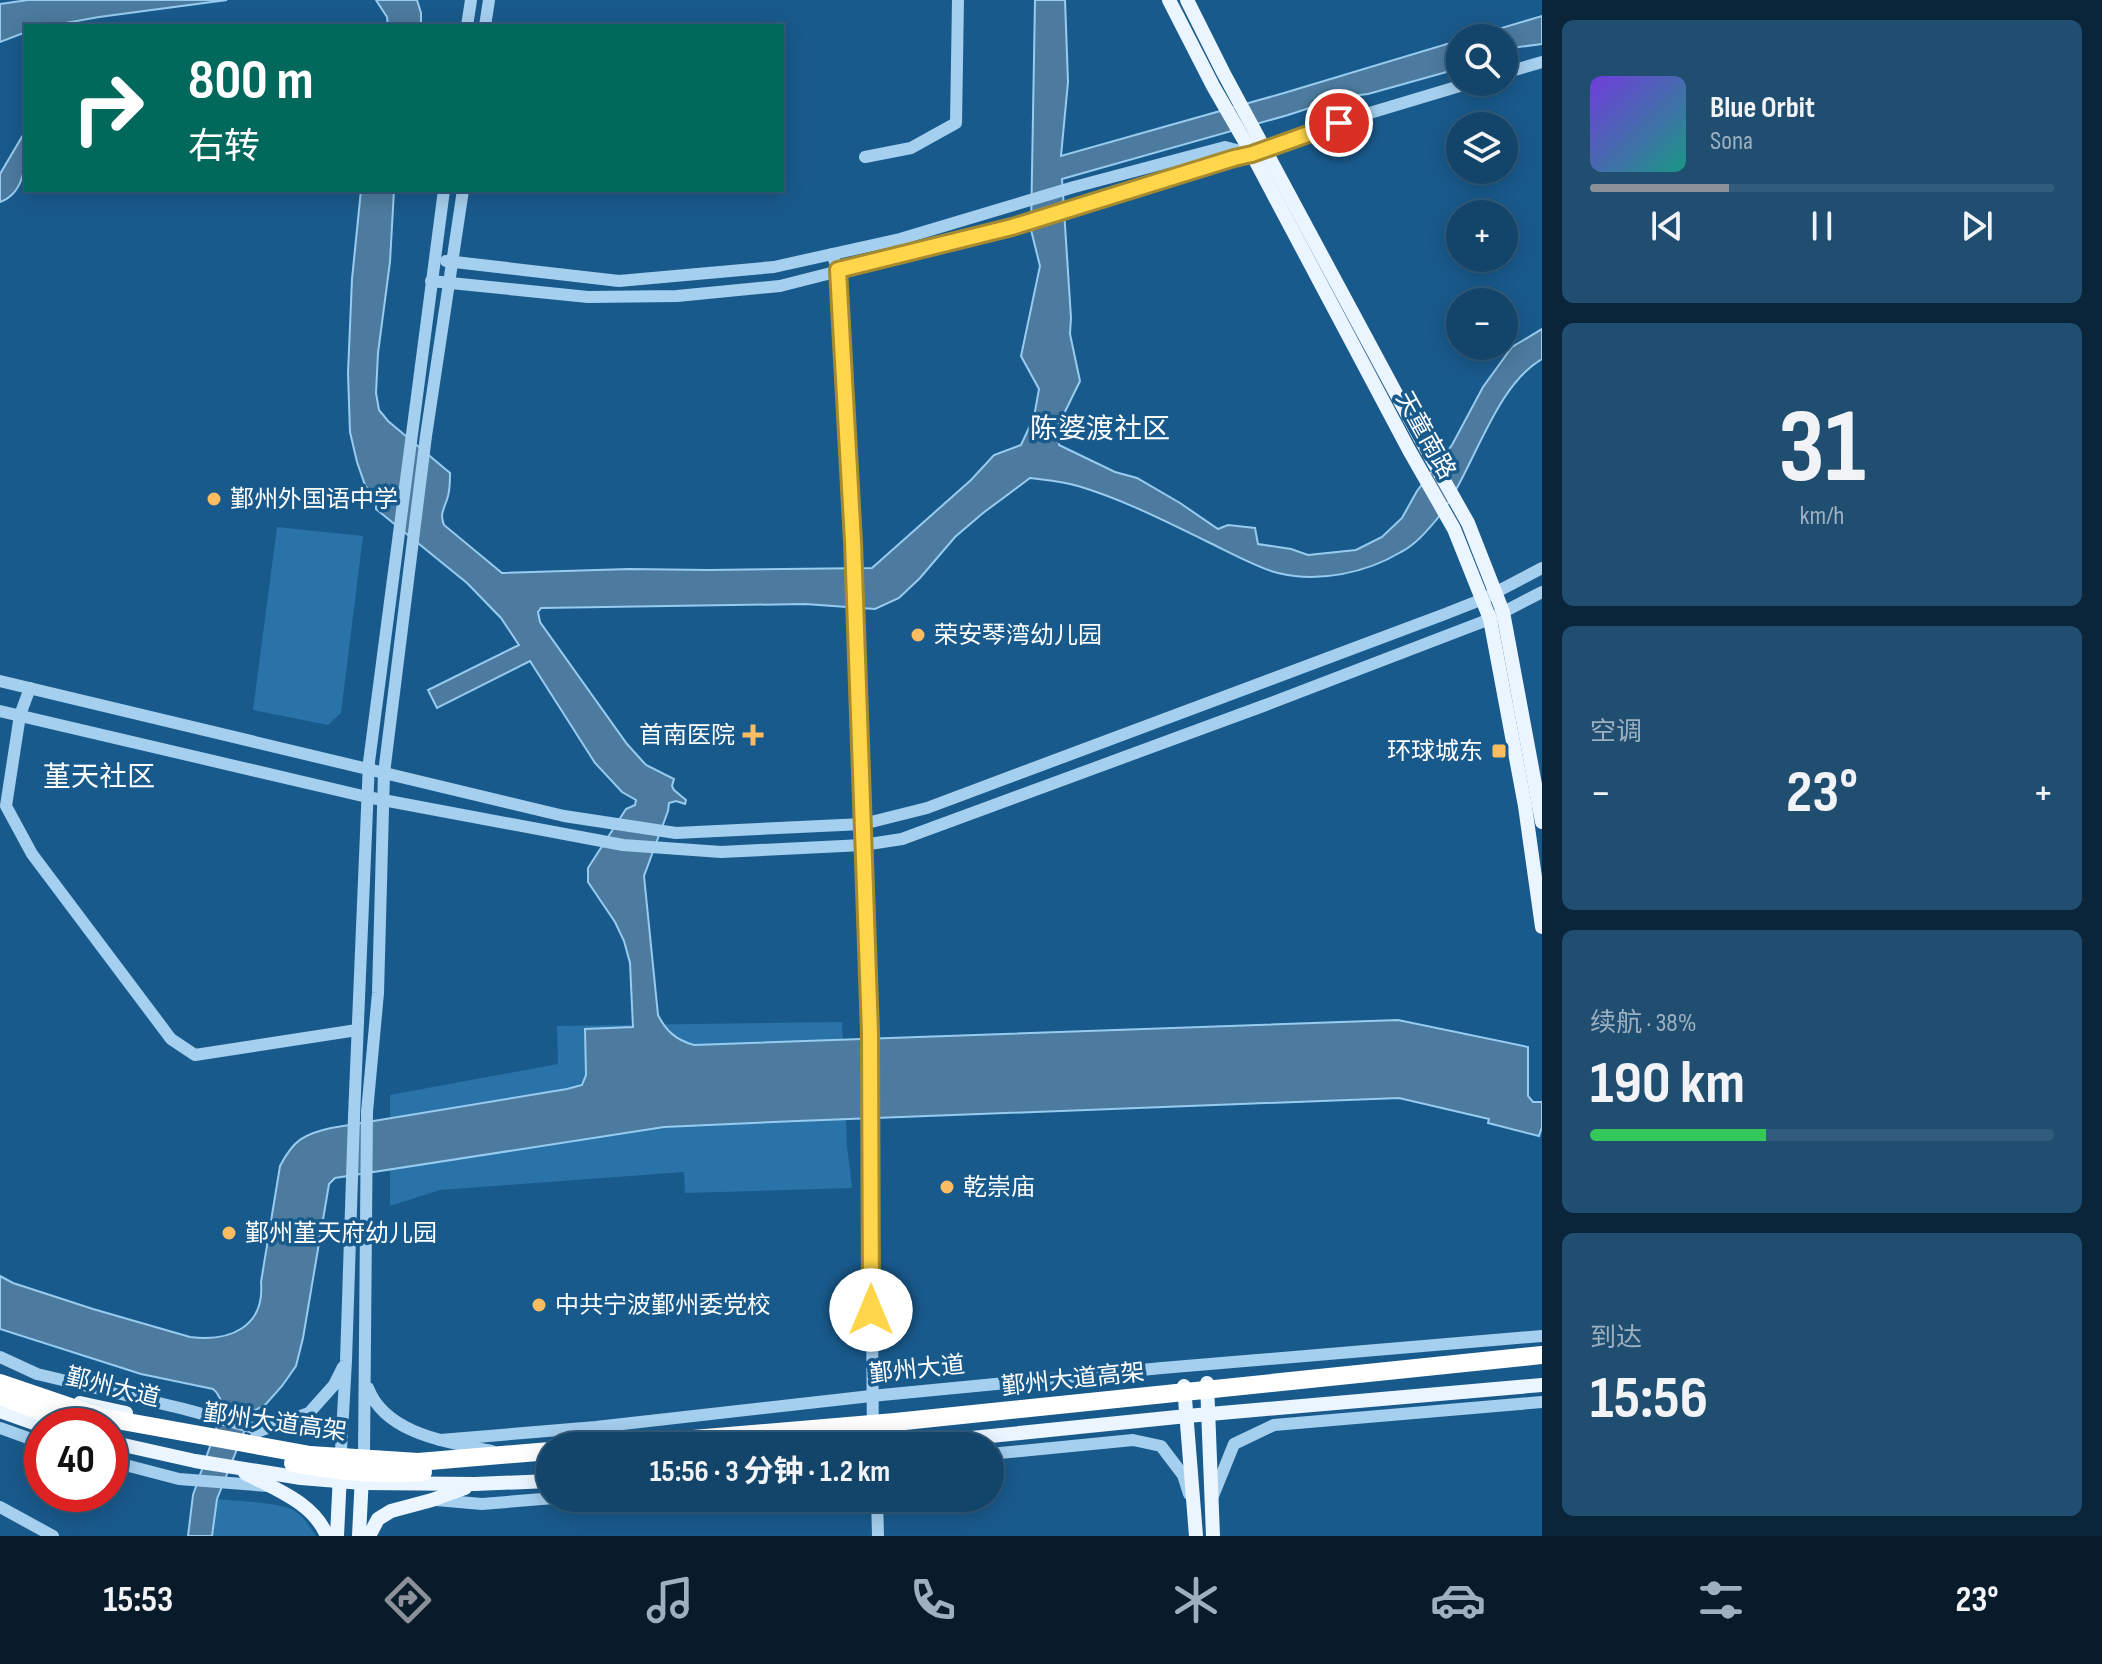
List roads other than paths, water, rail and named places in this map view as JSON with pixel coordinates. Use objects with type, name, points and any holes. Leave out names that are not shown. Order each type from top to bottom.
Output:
[{"type":"highway","name":"鄞州大道高架","points":[[776,1432],[1542,1355]]},
{"type":"highway","name":"鄞州大道高架","points":[[878,1432],[1542,1365]]},
{"type":"highway","name":"鄞州大道高架","points":[[0,1380],[100,1417],[310,1455],[418,1462],[536,1450]]},
{"type":"highway","name":"鄞州大道高架","points":[[0,1396],[32,1408]]},
{"type":"highway","name":"鄞州大道高架","points":[[128,1430],[322,1469],[396,1474],[536,1464]]},
{"type":"main road","name":"天童南路","points":[[1169,0],[1213,86],[1254,149],[1489,596],[1496,616],[1542,927]]},
{"type":"main road","points":[[1187,0],[1254,149],[1468,523],[1489,596]]},
{"type":"main road","points":[[1496,616],[1540,790],[1542,822]]},
{"type":"main road","name":"鄞州大道","points":[[709,1432],[1542,1349]]},
{"type":"main road","name":"鄞州大道","points":[[0,1380],[71,1400],[242,1439],[438,1459],[536,1450]]},
{"type":"main road","points":[[1207,1383],[1213,1536]]},
{"type":"main road","points":[[1004,1435],[1542,1385]]},
{"type":"main road","points":[[1184,1386],[1196,1536]]},
{"type":"main road","points":[[0,1411],[24,1420]]},
{"type":"main road","points":[[128,1446],[195,1461],[301,1478],[362,1483],[536,1482]]},
{"type":"main road","points":[[337,1536],[341,1450]]},
{"type":"main road","points":[[359,1536],[364,1452]]},
{"type":"main road","points":[[234,1467],[306,1508],[327,1536]]},
{"type":"main road","points":[[369,1536],[378,1519],[391,1511],[475,1484]]},
{"type":"street","points":[[467,24],[471,0]]},
{"type":"street","points":[[485,24],[489,0]]},
{"type":"street","points":[[865,157],[911,148],[956,123],[958,0]]},
{"type":"street","points":[[1518,69],[1542,62]]},
{"type":"street","points":[[431,281],[588,297],[677,296],[780,286],[1012,227],[1446,90]]},
{"type":"street","points":[[435,257],[453,263],[619,281],[774,267],[900,239],[1074,187],[1225,147],[1254,149]]},
{"type":"street","points":[[341,1450],[369,769],[444,192]]},
{"type":"street","points":[[364,1452],[367,1112],[378,993],[384,773],[426,436],[463,192]]},
{"type":"street","points":[[832,254],[838,270],[857,641],[870,1033],[873,1432]]},
{"type":"street","points":[[0,681],[564,816],[676,833],[863,824],[927,808],[1489,596],[1542,568]]},
{"type":"street","points":[[0,711],[367,797],[623,845],[721,852],[863,845],[902,839],[1263,706],[1496,616],[1542,592]]},
{"type":"street","points":[[30,688],[20,715],[6,806],[32,854],[171,1039],[195,1055],[357,1030]]},
{"type":"street","name":"鄞州大道","points":[[440,1440],[596,1427],[1162,1368],[1542,1336]]},
{"type":"street","name":"鄞州大道","points":[[0,1357],[37,1374],[261,1430]]},
{"type":"street","points":[[242,1439],[309,1413],[334,1385],[346,1361]]},
{"type":"street","points":[[365,1383],[372,1399],[397,1424],[440,1440],[499,1453]]},
{"type":"street","points":[[1212,1499],[1234,1444],[1274,1425],[1542,1402]]},
{"type":"street","points":[[0,1428],[24,1437]]},
{"type":"street","points":[[1004,1453],[1133,1440],[1161,1446],[1183,1475],[1194,1510]]},
{"type":"street","points":[[128,1466],[179,1479],[268,1486]]},
{"type":"street","points":[[432,1500],[482,1504],[536,1500]]},
{"type":"street","points":[[0,1507],[53,1536]]},
{"type":"street","points":[[877,1512],[878,1536]]},
{"type":"place","name":"鄞州外国语中学","points":[[214,499]]},
{"type":"place","name":"荣安琴湾幼儿园","points":[[918,635]]},
{"type":"place","name":"首南医院","points":[[753,735]]},
{"type":"place","name":"环球城东","points":[[1499,751]]},
{"type":"place","name":"乾崇庙","points":[[947,1187]]},
{"type":"place","name":"鄞州堇天府幼儿园","points":[[229,1233]]},
{"type":"place","name":"中共宁波鄞州委党校","points":[[539,1305]]},
{"type":"district","name":"陈婆渡社区","points":[[1100,428]]},
{"type":"district","name":"堇天社区","points":[[99,776]]}]
